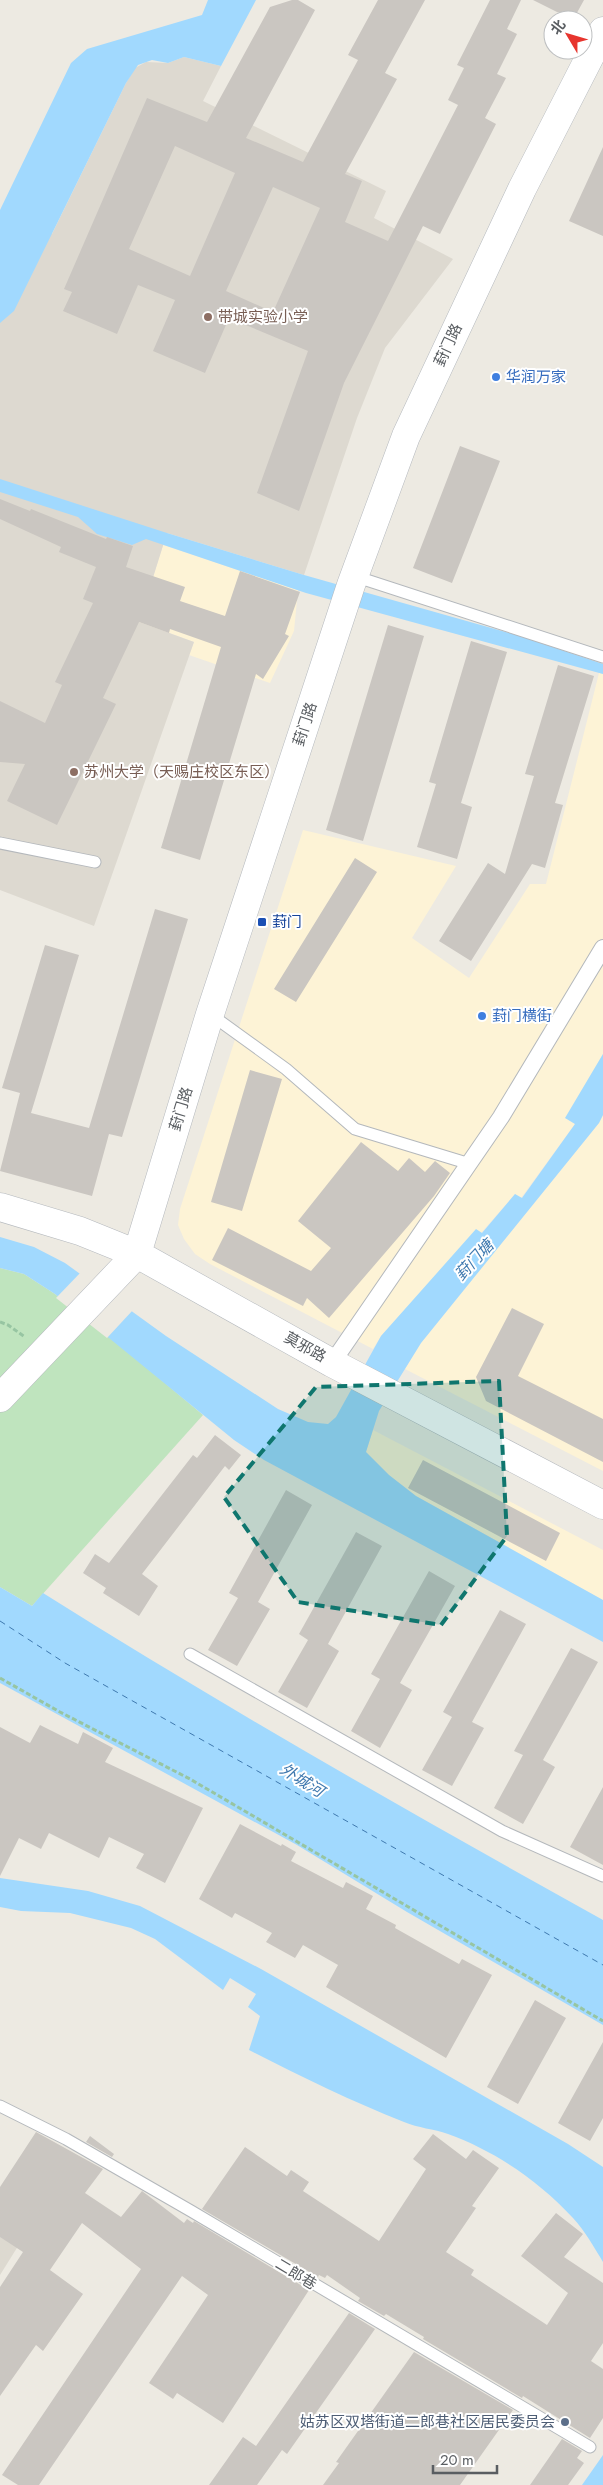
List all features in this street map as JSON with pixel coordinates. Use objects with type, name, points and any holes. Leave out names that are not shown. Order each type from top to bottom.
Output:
[{"type":"main road","name":"葑门路","points":[[0,1398],[137,1254],[210,1014],[352,580],[420,404],[522,189],[603,31]]},
{"type":"main road","name":"莫邪路","points":[[0,1207],[80,1231],[137,1254],[340,1367],[603,1504]]},
{"type":"street","points":[[340,1367],[501,1117],[603,948]]},
{"type":"lane","points":[[352,580],[603,657]]},
{"type":"lane","points":[[0,843],[95,862]]},
{"type":"lane","points":[[210,1014],[286,1070],[355,1129],[470,1164]]},
{"type":"lane","points":[[190,1654],[502,1831],[603,1876]]},
{"type":"lane","name":"二郎巷","points":[[0,2106],[66,2139],[182,2206],[590,2448]]},
{"type":"path","points":[[0,1322],[8,1325],[44,1351]]},
{"type":"path","points":[[0,1678],[60,1712],[190,1779],[603,2021]]},
{"type":"highlighted area","points":[[499,1381],[507,1536],[441,1625],[298,1602],[224,1497],[316,1387]]},
{"type":"shaded area","name":"带城实验小学","points":[[184,57],[221,66],[203,101],[386,191],[374,218],[453,259],[385,348],[357,418],[304,575],[167,533],[139,622],[194,642],[94,926],[0,890],[0,211],[52,234],[135,68],[146,62],[168,63]]},
{"type":"shaded area","points":[[163,545],[298,590],[294,631],[270,683],[189,655],[194,642],[139,622]]},
{"type":"shaded area","points":[[599,673],[603,674],[603,1054],[566,1118],[575,1124],[521,1198],[515,1194],[481,1233],[477,1230],[381,1336],[373,1349],[210,1264],[195,1254],[184,1239],[178,1225],[180,1209],[303,830],[456,866],[412,938],[469,978],[530,884],[546,884]]},
{"type":"shaded area","points":[[603,1115],[603,1471],[405,1369],[421,1343],[599,1123]]},
{"type":"shaded area","points":[[373,1430],[603,1550],[603,1600],[416,1496],[389,1475],[366,1452]]},
{"type":"shaded area","points":[[0,2209],[30,2227],[0,2275]]},
{"type":"green space","points":[[0,1268],[24,1274],[55,1294],[99,1328],[203,1415],[32,1606],[0,1587]]},
{"type":"water","points":[[208,0],[256,0],[221,66],[184,57],[168,63],[152,60],[138,65],[126,83],[14,311],[0,323],[0,210],[71,63],[87,49],[202,15]]},
{"type":"water","points":[[0,479],[304,575],[520,636],[603,664],[603,674],[306,593],[146,539],[132,545],[97,534],[78,517],[0,492]]},
{"type":"water","name":"葑门塘","points":[[603,1054],[603,1115],[599,1123],[421,1343],[379,1411],[366,1452],[389,1475],[416,1496],[603,1600],[603,1642],[264,1460],[234,1440],[55,1294],[24,1274],[0,1268],[0,1237],[34,1247],[65,1263],[166,1336],[278,1409],[308,1422],[328,1424],[336,1417],[381,1336],[476,1229],[482,1233],[515,1194],[522,1198],[575,1124],[565,1118]]},
{"type":"water","name":"外城河","points":[[0,1587],[32,1606],[43,1593],[181,1678],[321,1760],[603,1920],[603,2025],[407,1912],[297,1845],[0,1683]]},
{"type":"water","points":[[0,1878],[88,1891],[140,1906],[261,1969],[568,2144],[603,2167],[603,2262],[581,2228],[560,2204],[531,2180],[499,2158],[448,2134],[409,2124],[364,2106],[249,2050],[260,2016],[248,2007],[256,1994],[230,1978],[223,1990],[155,1939],[131,1928],[70,1913],[21,1911],[0,1907]]},
{"type":"water","points":[[603,2455],[603,2485],[582,2485]]},
{"type":"pier","points":[[81,1272],[133,1310],[107,1338],[56,1298]]},
{"type":"building","points":[[298,0],[315,10],[246,138],[303,162],[358,60],[348,55],[378,0],[425,0],[385,73],[397,79],[345,174],[362,181],[345,222],[388,241],[458,105],[448,100],[464,68],[457,65],[490,0],[521,0],[507,29],[517,34],[497,74],[506,78],[485,118],[496,124],[440,234],[423,226],[344,383],[299,511],[257,493],[308,351],[229,318],[205,373],[153,351],[175,300],[138,285],[117,334],[63,311],[72,292],[64,289],[147,98],[207,122],[270,7]],"holes":[[[175,146],[235,173],[190,276],[129,249]],[[273,187],[320,208],[273,312],[226,291]]]},
{"type":"building","points":[[533,0],[584,0],[578,10],[553,10]]},
{"type":"building","points":[[603,147],[603,236],[569,221]]},
{"type":"building","points":[[460,446],[500,461],[452,583],[413,568]]},
{"type":"building","points":[[0,499],[30,511],[31,509],[106,539],[107,537],[133,546],[126,567],[185,587],[180,601],[225,616],[240,571],[300,592],[285,634],[289,636],[263,679],[256,674],[200,860],[161,848],[221,647],[170,629],[169,633],[139,622],[103,698],[116,704],[57,825],[7,801],[25,764],[0,762],[0,701],[45,723],[62,685],[55,682],[93,603],[83,599],[96,567],[59,552],[61,547],[0,519]]},
{"type":"building","points":[[388,625],[424,636],[363,841],[326,830]]},
{"type":"building","points":[[471,641],[507,652],[461,803],[472,807],[457,859],[417,847],[436,784],[429,782]]},
{"type":"building","points":[[558,665],[594,676],[555,803],[563,805],[545,868],[532,864],[471,961],[439,941],[488,863],[505,874],[534,776],[525,774]]},
{"type":"building","points":[[355,858],[377,872],[296,1002],[274,989]]},
{"type":"building","points":[[155,909],[188,919],[122,1137],[109,1134],[92,1196],[0,1171],[20,1093],[2,1088],[45,945],[79,955],[31,1113],[89,1128]]},
{"type":"building","points":[[250,1070],[282,1079],[242,1211],[211,1202]]},
{"type":"building","points":[[361,1142],[398,1171],[409,1158],[425,1172],[435,1161],[450,1173],[434,1196],[329,1318],[307,1298],[303,1306],[212,1260],[228,1228],[311,1271],[331,1248],[298,1221]]},
{"type":"building","points":[[512,1308],[544,1324],[518,1376],[603,1419],[603,1462],[486,1401],[476,1377]]},
{"type":"building","points":[[215,1435],[241,1455],[229,1470],[225,1466],[142,1574],[158,1586],[139,1616],[103,1593],[106,1588],[83,1573],[95,1554],[109,1563],[193,1455],[197,1458]]},
{"type":"building","points":[[423,1460],[560,1533],[546,1561],[408,1488]]},
{"type":"building","points":[[286,1490],[312,1505],[258,1602],[270,1609],[237,1666],[208,1650],[238,1598],[229,1593]]},
{"type":"building","points":[[356,1532],[382,1546],[328,1644],[339,1651],[307,1708],[278,1692],[308,1640],[299,1634]]},
{"type":"building","points":[[429,1571],[455,1586],[400,1683],[412,1690],[380,1748],[351,1731],[380,1679],[371,1674]]},
{"type":"building","points":[[500,1610],[526,1624],[472,1722],[484,1728],[452,1786],[422,1770],[452,1717],[443,1712]]},
{"type":"building","points":[[571,1648],[598,1662],[543,1760],[555,1767],[523,1824],[494,1808],[523,1755],[514,1751]]},
{"type":"building","points":[[40,1725],[78,1744],[83,1732],[113,1748],[105,1762],[203,1808],[165,1883],[136,1868],[144,1854],[109,1837],[99,1858],[49,1833],[41,1849],[19,1838],[0,1876],[0,1727],[30,1743]]},
{"type":"building","points":[[603,1787],[603,1865],[570,1847]]},
{"type":"building","points":[[240,1824],[296,1852],[291,1861],[343,1888],[346,1882],[373,1896],[366,1909],[396,1925],[395,1928],[459,1964],[462,1959],[492,1975],[446,2058],[326,1987],[338,1965],[303,1945],[295,1958],[266,1942],[272,1933],[235,1913],[232,1918],[199,1899]]},
{"type":"building","points":[[535,2000],[566,2018],[518,2104],[487,2087]]},
{"type":"building","points":[[603,2042],[603,2118],[590,2141],[558,2123]]},
{"type":"building","points":[[36,2132],[103,2169],[85,2193],[121,2217],[142,2191],[184,2223],[187,2219],[193,2223],[194,2221],[309,2290],[223,2423],[177,2393],[173,2399],[149,2383],[208,2295],[182,2276],[39,2485],[18,2485],[2,2475],[141,2269],[82,2223],[50,2270],[83,2294],[43,2351],[36,2345],[0,2396],[0,2287],[23,2252],[0,2237],[0,2187]]},
{"type":"building","points":[[433,2134],[466,2159],[473,2150],[499,2168],[472,2206],[476,2208],[446,2252],[474,2270],[471,2275],[547,2325],[568,2293],[521,2256],[556,2213],[583,2234],[564,2257],[603,2283],[603,2343],[591,2361],[603,2369],[603,2418],[590,2438],[523,2396],[522,2398],[423,2339],[424,2337],[386,2314],[384,2316],[358,2301],[360,2298],[327,2275],[325,2278],[319,2275],[318,2277],[202,2209],[245,2147],[287,2176],[291,2170],[309,2182],[303,2191],[379,2241],[426,2169],[413,2159]]},
{"type":"building","points":[[90,2136],[114,2154],[112,2157],[86,2142]]},
{"type":"building","points":[[349,2313],[375,2329],[287,2454],[282,2450],[257,2485],[209,2485],[243,2437],[256,2446]]},
{"type":"building","points":[[414,2352],[513,2410],[460,2485],[323,2485],[339,2463],[336,2462]]},
{"type":"building","points":[[562,2439],[582,2451],[577,2458],[584,2463],[568,2485],[530,2485]]},
{"type":"ferry route","points":[[0,1621],[65,1663],[603,1965]]},
{"type":"place","name":"带城实验小学","points":[[208,317]]},
{"type":"place","name":"华润万家","points":[[496,377]]},
{"type":"place","name":"苏州大学（天赐庄校区东区）","points":[[74,772]]},
{"type":"place","name":"葑门","points":[[262,922]]},
{"type":"place","name":"葑门横街","points":[[482,1016]]},
{"type":"place","name":"姑苏区双塔街道二郎巷社区居民委员会","points":[[565,2422]]}]
